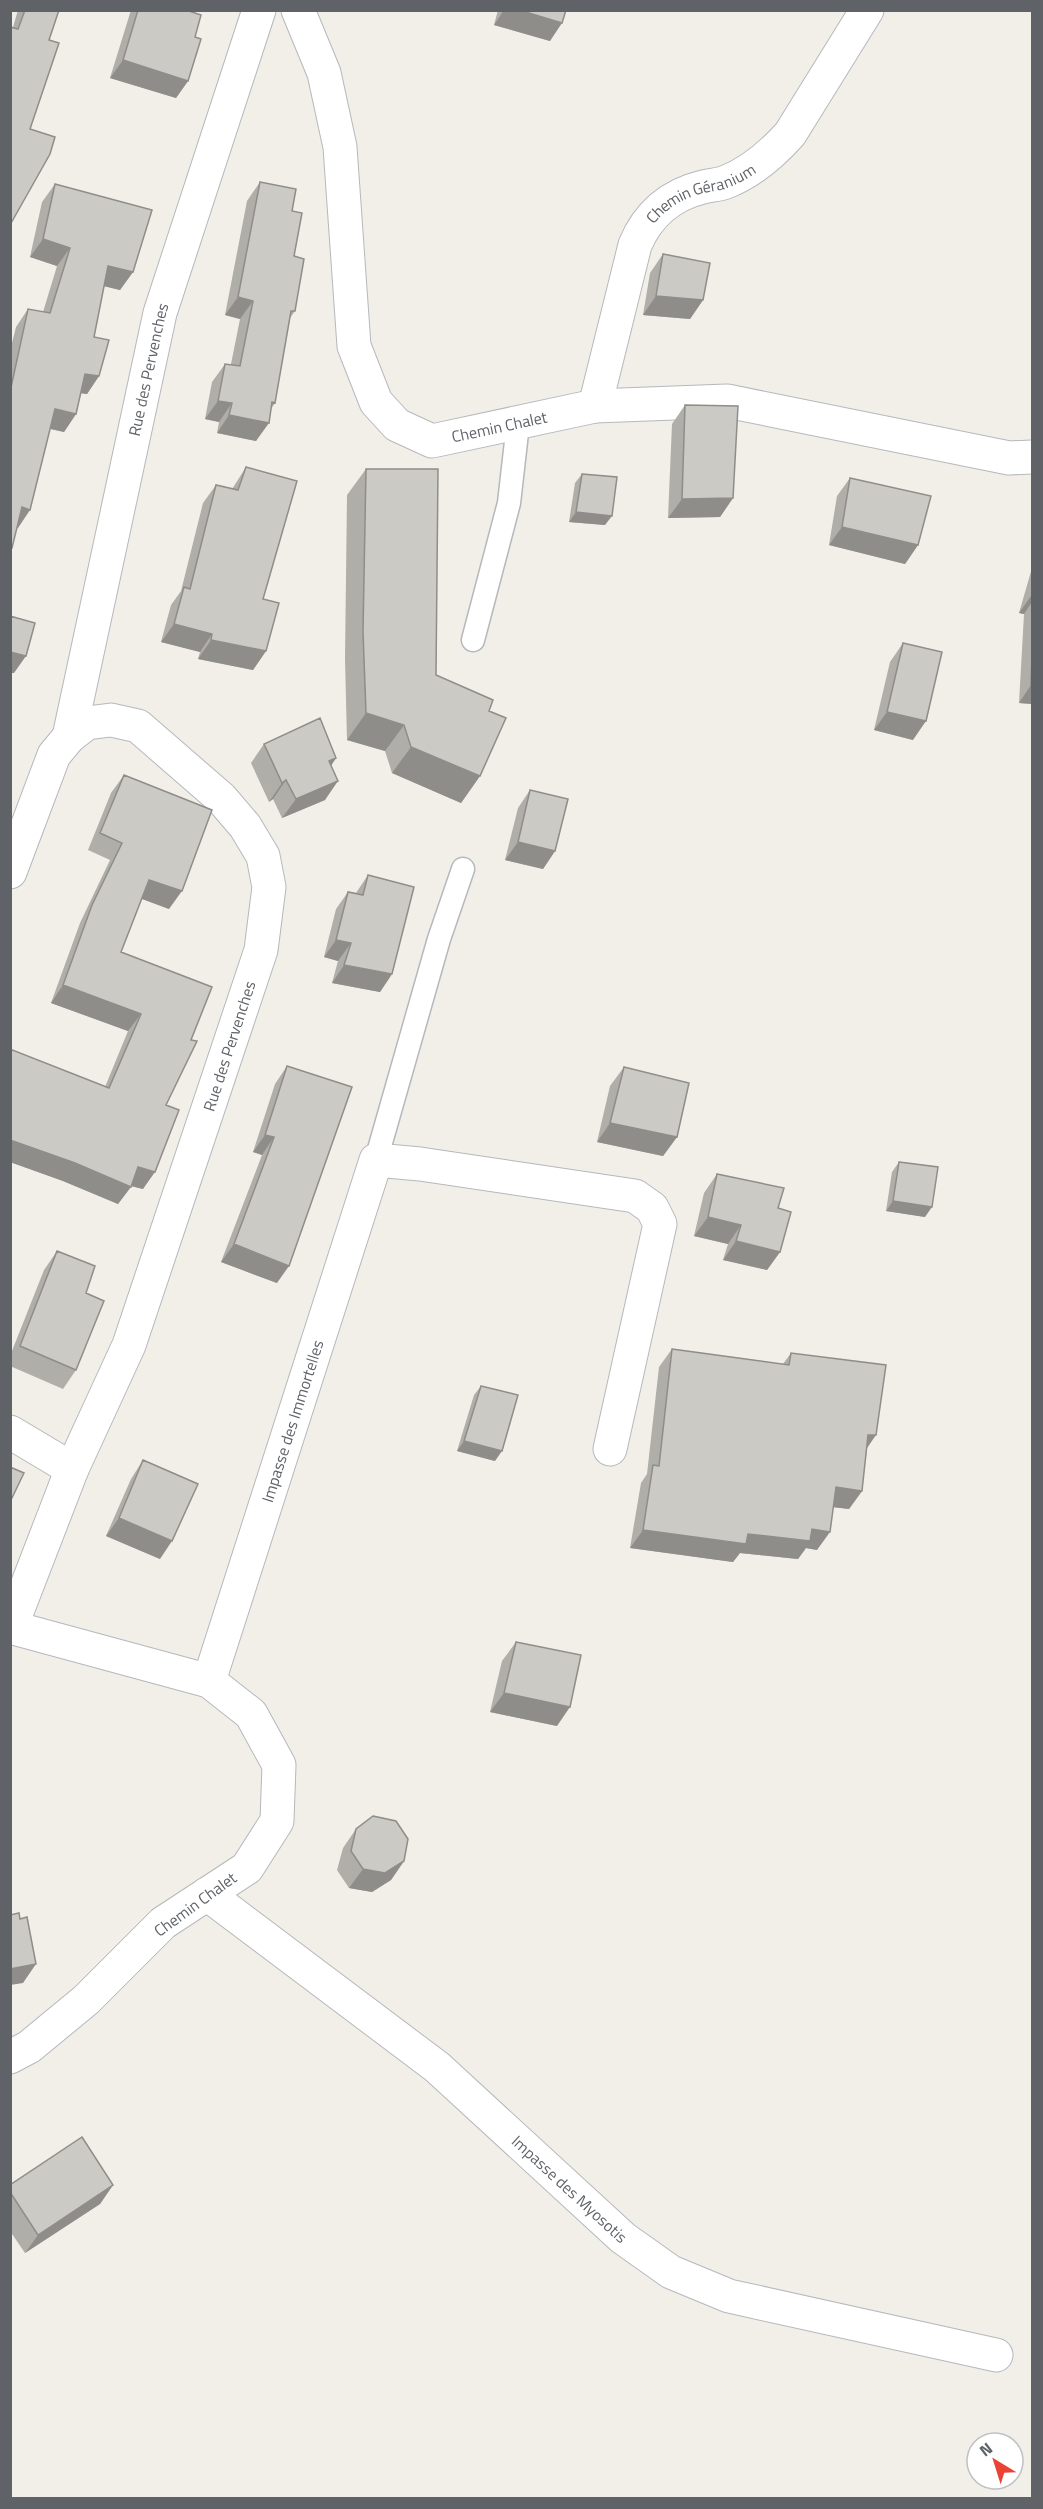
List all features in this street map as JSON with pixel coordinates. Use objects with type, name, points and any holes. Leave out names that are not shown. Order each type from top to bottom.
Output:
[{"type":"street","name":"Rue des Pervenches","points":[[69,737],[160,313],[259,10]]},
{"type":"street","name":"Chemin Chalet","points":[[297,10],[324,73],[340,147],[354,346],[376,402],[397,425],[432,441],[595,406],[727,401],[1009,459],[1032,457]]},
{"type":"street","name":"Chemin Géranium","points":[[595,406],[635,245],[643,226],[658,208],[678,196],[702,187],[724,183],[744,174],[776,150],[790,134],[867,10]]},
{"type":"street","name":"Rue des Pervenches","points":[[10,873],[54,755],[69,737],[87,723],[111,720],[138,726],[221,798],[245,826],[263,856],[269,887],[261,950],[129,1345],[72,1469],[11,1627]]},
{"type":"street","points":[[376,1160],[420,1164],[635,1196],[652,1208],[660,1224],[610,1449]]},
{"type":"street","name":"Impasse des Immortelles","points":[[209,1681],[376,1160]]},
{"type":"street","points":[[10,1432],[72,1469]]},
{"type":"street","name":"Chemin Chalet","points":[[10,2057],[29,2047],[86,2000],[163,1923],[247,1868],[277,1821],[279,1765],[251,1714],[209,1681],[11,1627]]},
{"type":"street","name":"Impasse des Myosotis","points":[[207,1894],[437,2067],[623,2238],[671,2272],[729,2296],[996,2355]]},
{"type":"lane","points":[[473,640],[509,504],[518,424]]},
{"type":"lane","name":"Impasse des Immortelles","points":[[376,1160],[439,939],[463,869]]},
{"type":"building","points":[[25,10],[59,10],[49,40],[59,43],[30,129],[55,137],[50,154],[10,225],[10,27],[18,29]]},
{"type":"building","points":[[138,10],[186,10],[201,15],[195,37],[201,39],[188,81],[123,60]]},
{"type":"building","points":[[519,10],[566,10],[562,23]]},
{"type":"building","points":[[260,182],[296,189],[292,211],[302,213],[294,256],[304,259],[295,311],[291,311],[275,403],[272,402],[269,423],[229,415],[232,403],[218,401],[225,364],[240,366],[253,301],[238,297]]},
{"type":"building","points":[[55,184],[152,210],[133,272],[108,266],[94,337],[109,340],[99,376],[85,374],[76,414],[55,409],[30,510],[22,507],[12,548],[10,547],[10,392],[28,309],[50,313],[70,248],[43,239]]},
{"type":"building","points":[[663,254],[710,263],[703,300],[656,296]]},
{"type":"building","points":[[685,405],[738,406],[733,498],[682,499]]},
{"type":"building","points":[[246,467],[297,481],[263,599],[279,603],[266,651],[211,640],[212,634],[174,624],[184,587],[190,589],[216,485],[238,490]]},
{"type":"building","points":[[366,469],[438,469],[436,675],[493,700],[489,711],[506,718],[480,776],[411,747],[404,725],[366,713],[363,632]]},
{"type":"building","points":[[582,474],[617,477],[612,516],[576,512]]},
{"type":"building","points":[[850,478],[931,496],[918,545],[842,527]]},
{"type":"building","points":[[10,616],[35,623],[26,656],[10,652]]},
{"type":"building","points":[[903,643],[942,652],[926,721],[887,712]]},
{"type":"building","points":[[320,718],[336,758],[329,761],[338,781],[296,799],[286,780],[282,783],[264,744]]},
{"type":"building","points":[[124,775],[212,810],[182,891],[149,880],[121,952],[212,987],[191,1040],[197,1041],[166,1105],[179,1110],[155,1172],[138,1167],[131,1187],[75,1163],[10,1140],[10,1049],[109,1088],[141,1014],[63,985],[92,905],[122,843],[100,833]]},
{"type":"building","points":[[530,790],[568,799],[555,851],[518,842]]},
{"type":"building","points":[[368,875],[414,887],[392,974],[344,965],[351,943],[336,940],[348,892],[363,895]]},
{"type":"building","points":[[287,1066],[352,1087],[289,1266],[234,1244],[274,1137],[265,1135]]},
{"type":"building","points":[[624,1067],[689,1083],[677,1137],[610,1123]]},
{"type":"building","points":[[899,1162],[938,1167],[932,1207],[893,1201]]},
{"type":"building","points":[[717,1174],[784,1188],[778,1208],[791,1212],[780,1252],[736,1241],[741,1225],[708,1217]]},
{"type":"building","points":[[57,1251],[95,1266],[86,1293],[104,1301],[76,1370],[20,1346]]},
{"type":"building","points":[[672,1349],[789,1365],[791,1353],[886,1365],[876,1435],[868,1435],[862,1491],[836,1487],[830,1532],[812,1529],[810,1541],[748,1534],[746,1544],[643,1530],[653,1465],[659,1466]]},
{"type":"building","points":[[481,1386],[518,1395],[502,1451],[464,1441]]},
{"type":"building","points":[[143,1460],[198,1484],[172,1541],[119,1518]]},
{"type":"building","points":[[10,1467],[24,1473],[10,1502]]},
{"type":"building","points":[[516,1642],[581,1655],[570,1707],[504,1693]]},
{"type":"building","points":[[373,1816],[396,1821],[408,1839],[404,1861],[385,1873],[363,1869],[351,1851],[356,1829]]},
{"type":"building","points":[[19,1913],[20,1919],[27,1917],[36,1964],[10,1969],[10,1915]]},
{"type":"building","points":[[82,2137],[113,2185],[38,2235],[10,2192],[10,2185]]}]
